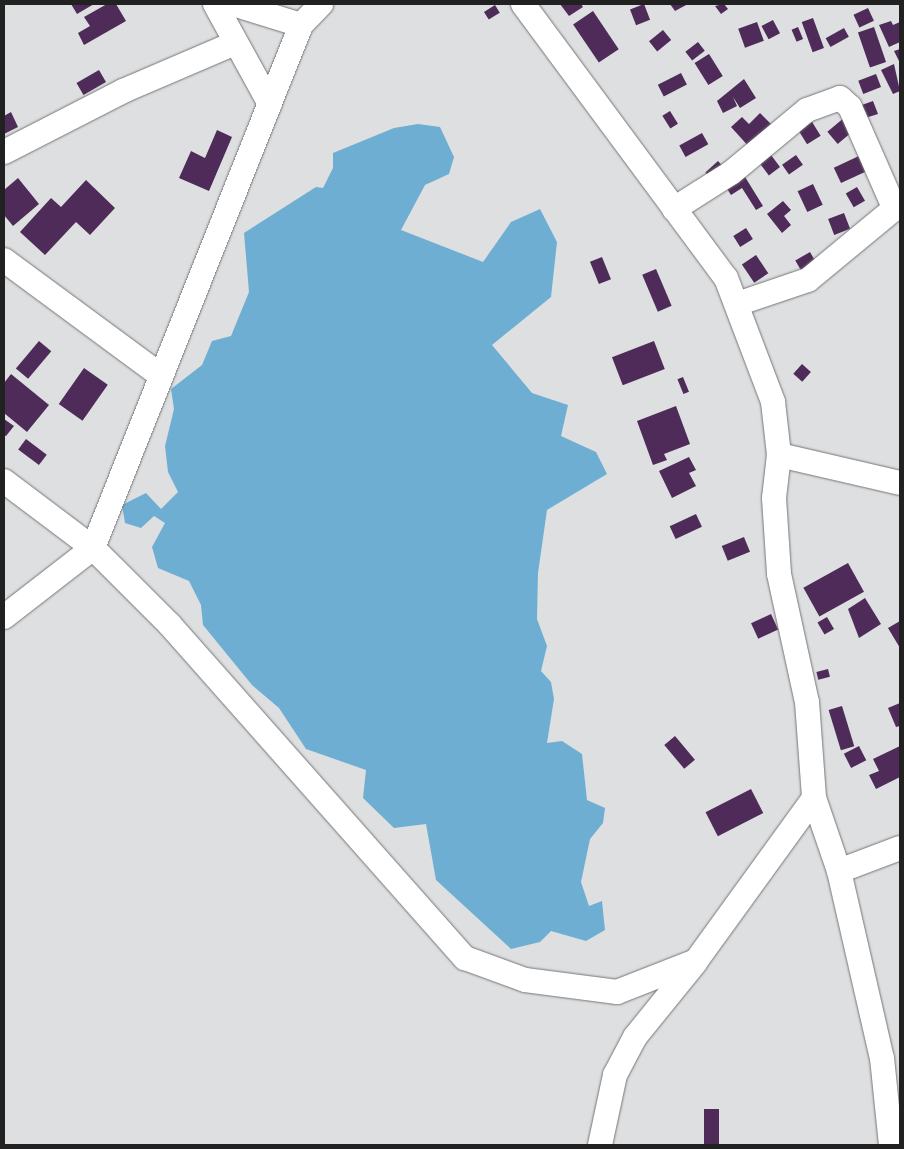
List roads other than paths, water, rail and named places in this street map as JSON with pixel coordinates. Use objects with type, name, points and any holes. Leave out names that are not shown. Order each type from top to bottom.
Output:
[{"type":"street","points":[[214,4],[270,104]]},
{"type":"street","points":[[233,4],[301,25]]},
{"type":"street","points":[[4,617],[93,548],[160,375],[301,25],[321,4]]},
{"type":"street","points":[[523,4],[726,278],[773,402],[779,455],[774,498],[778,574],[807,702],[814,798],[839,871],[882,1058],[891,1145]]},
{"type":"street","points":[[4,152],[123,91],[235,43]]},
{"type":"street","points":[[674,208],[731,173],[807,110],[840,98],[850,107],[897,205],[808,280],[737,304]]},
{"type":"street","points":[[4,260],[160,375]]},
{"type":"street","points":[[779,455],[900,483]]},
{"type":"street","points":[[4,481],[93,548],[170,625],[465,958],[526,980],[616,992],[696,961]]},
{"type":"street","points":[[600,1145],[619,1068],[635,1038],[696,961],[814,798]]},
{"type":"street","points":[[839,871],[900,848]]},
{"type":"water","points":[[418,124],[440,127],[454,157],[449,174],[425,185],[401,230],[483,262],[511,222],[540,209],[557,242],[551,297],[492,345],[532,393],[568,405],[561,436],[596,452],[607,474],[547,510],[538,573],[537,619],[547,646],[541,671],[551,682],[554,699],[547,743],[562,741],[582,754],[587,800],[605,808],[603,823],[590,839],[581,882],[589,906],[602,901],[605,930],[586,941],[551,931],[540,942],[511,949],[436,880],[426,824],[394,828],[363,798],[366,770],[306,749],[279,708],[252,685],[203,625],[201,605],[189,581],[158,568],[152,547],[165,523],[154,516],[141,528],[125,523],[122,505],[146,493],[161,509],[178,492],[168,472],[165,446],[174,409],[171,389],[202,365],[212,341],[231,336],[249,292],[244,233],[316,187],[323,188],[333,168],[333,153],[394,128]]}]
